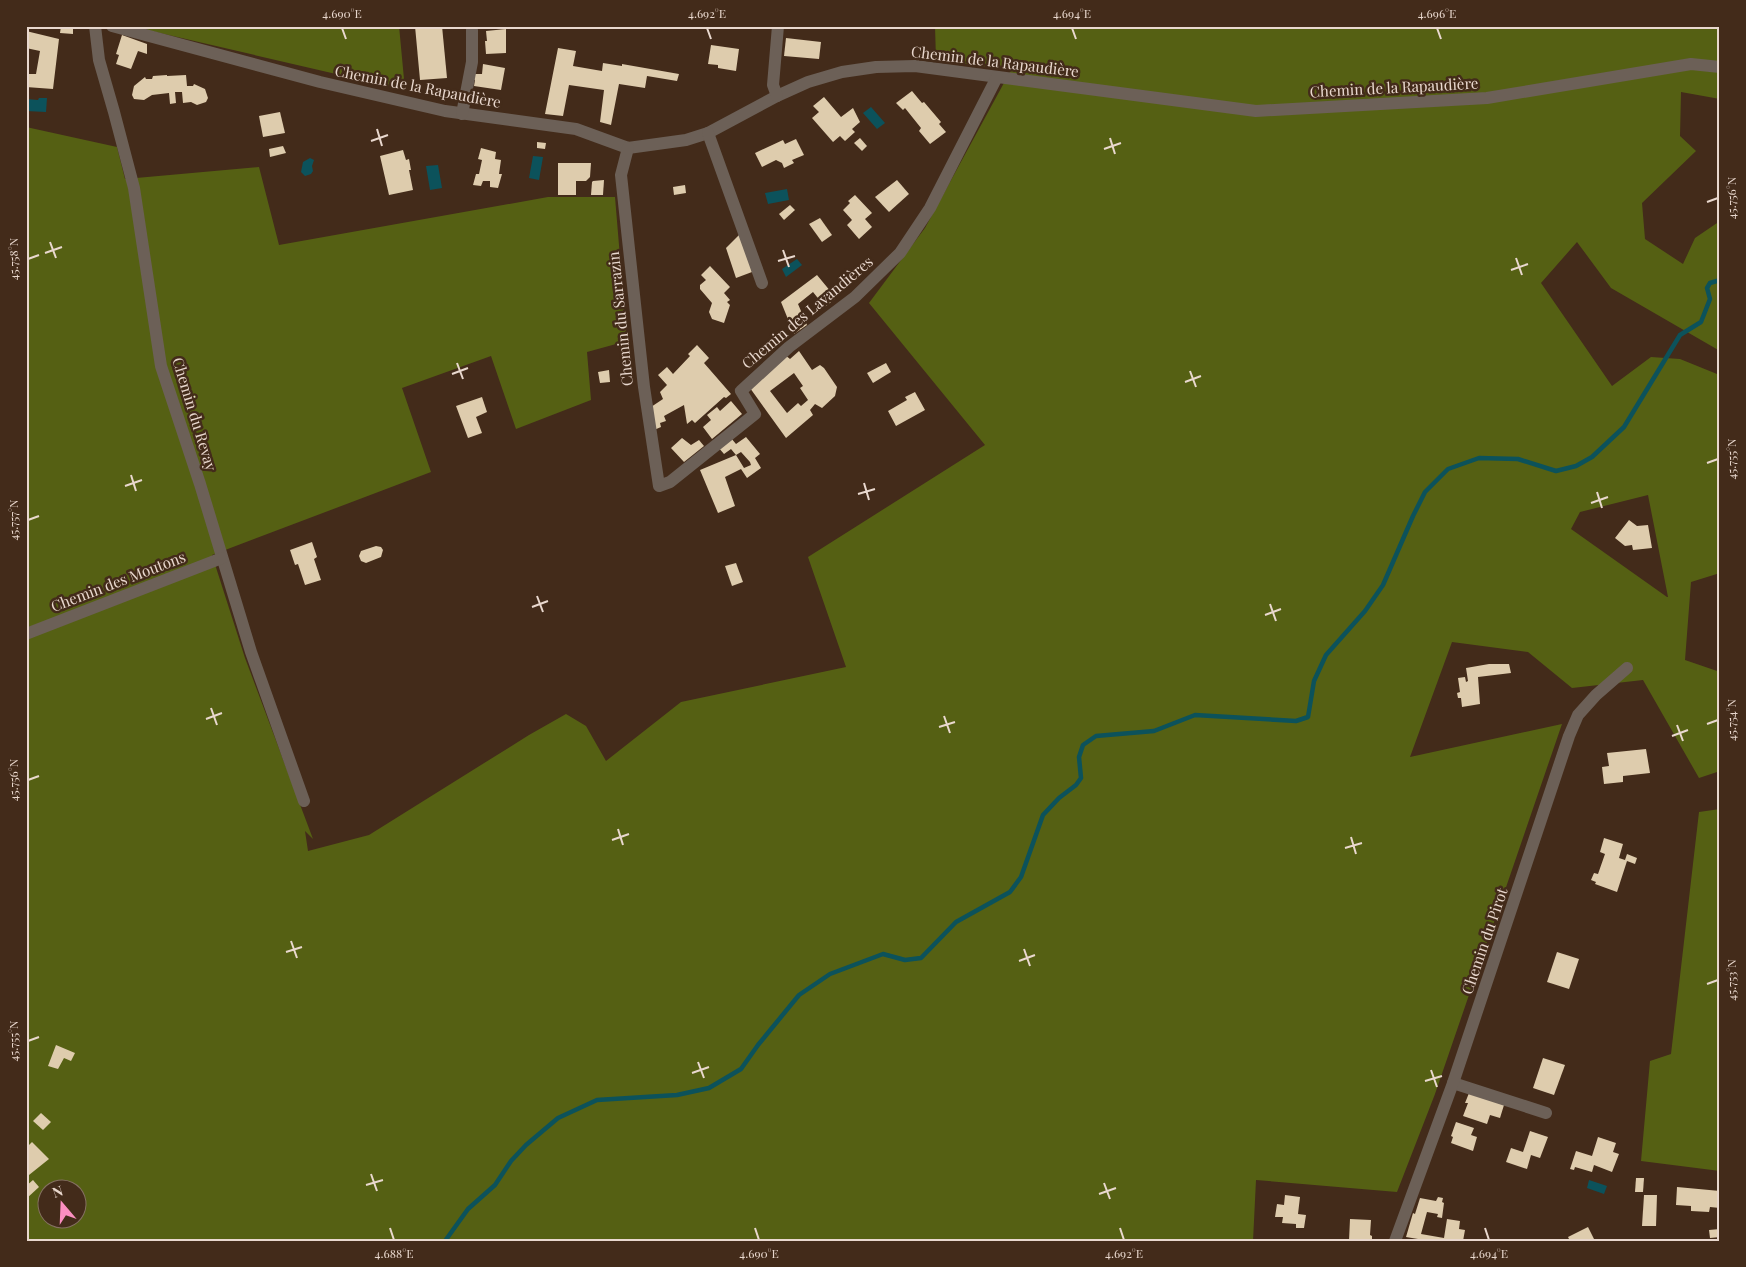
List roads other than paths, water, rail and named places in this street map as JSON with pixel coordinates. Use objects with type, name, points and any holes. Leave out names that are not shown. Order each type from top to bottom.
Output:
[{"type":"street","name":"Chemin du Revay","points":[[95,26],[98,60],[134,188],[161,366],[200,484],[251,652],[304,801]]},
{"type":"street","name":"Chemin de la Rapaudière","points":[[112,26],[320,82],[462,114],[576,129],[628,148],[686,140],[708,133],[775,91],[842,72],[876,67],[915,66],[1256,111],[1487,98],[1691,64],[1720,66]]},
{"type":"street","points":[[770,26],[766,60],[775,91]]},
{"type":"street","points":[[775,91],[778,26]]},
{"type":"street","points":[[462,114],[472,62],[472,30]]},
{"type":"street","name":"Chemin des Lavandières","points":[[659,486],[670,482],[755,414],[741,391],[789,347],[855,297],[900,253],[930,208],[997,77]]},
{"type":"street","points":[[708,133],[762,283]]},
{"type":"street","name":"Chemin du Sarrazin","points":[[628,148],[621,175],[643,380],[659,486]]},
{"type":"street","name":"Chemin des Moutons","points":[[26,634],[222,558]]},
{"type":"street","name":"Chemin du Pirot","points":[[1395,1241],[1453,1083],[1569,736],[1578,715],[1596,695],[1627,668]]},
{"type":"street","points":[[1453,1083],[1546,1113]]},
{"type":"water","points":[[39,98],[47,98],[46,112],[26,111],[26,99],[38,100]]},
{"type":"water","points":[[871,107],[885,123],[877,129],[863,113]]},
{"type":"water","points":[[533,156],[543,157],[539,180],[529,178]]},
{"type":"water","points":[[310,158],[314,160],[313,171],[305,176],[301,172],[303,162]]},
{"type":"water","points":[[438,165],[442,188],[430,190],[426,166]]},
{"type":"water","points":[[787,189],[789,200],[768,204],[765,193]]},
{"type":"water","points":[[797,259],[802,265],[786,277],[782,269]]},
{"type":"water","points":[[1589,1180],[1607,1186],[1604,1194],[1587,1188]]},
{"type":"waterway","points":[[445,1241],[468,1209],[495,1185],[511,1161],[526,1145],[558,1118],[597,1100],[677,1095],[709,1088],[741,1069],[799,995],[830,974],[883,954],[905,960],[921,958],[956,922],[1010,892],[1021,877],[1043,815],[1059,798],[1076,785],[1081,778],[1079,757],[1083,745],[1096,736],[1154,731],[1195,715],[1296,721],[1308,717],[1314,681],[1326,655],[1365,611],[1383,585],[1425,492],[1448,469],[1479,458],[1518,459],[1556,471],[1576,466],[1592,457],[1624,427],[1680,335],[1701,322],[1710,299],[1707,288],[1710,283],[1720,280]]}]
